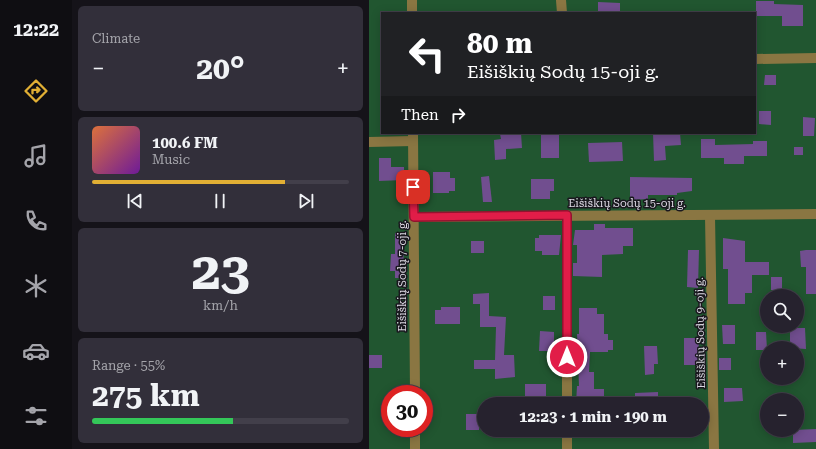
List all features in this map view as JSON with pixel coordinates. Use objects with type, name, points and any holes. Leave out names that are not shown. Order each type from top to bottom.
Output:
[{"type":"street","points":[[412,0],[412,12]]},
{"type":"street","points":[[561,0],[562,12]]},
{"type":"street","points":[[756,60],[816,58]]},
{"type":"street","points":[[369,142],[413,137]]},
{"type":"street","name":"Eišiškių Sodų 7-oji g.","points":[[413,137],[415,385]]},
{"type":"street","name":"Eišiškių Sodų 15-oji g.","points":[[414,217],[567,215],[710,216],[816,214]]},
{"type":"street","points":[[567,215],[567,397]]},
{"type":"street","name":"Eišiškių Sodų 9-oji g.","points":[[710,216],[714,449]]},
{"type":"street","points":[[415,437],[415,449]]},
{"type":"street","points":[[567,437],[567,449]]},
{"type":"green space","points":[[369,0],[816,0],[816,449],[369,449]]},
{"type":"building","points":[[756,1],[774,1],[774,4],[803,5],[803,26],[782,26],[782,16],[756,16]]},
{"type":"building","points":[[598,2],[620,3],[620,12],[598,12]]},
{"type":"building","points":[[765,75],[776,75],[776,85],[764,85]]},
{"type":"building","points":[[759,111],[771,111],[771,125],[759,124]]},
{"type":"building","points":[[803,117],[815,118],[814,136],[803,136]]},
{"type":"building","points":[[500,134],[521,134],[522,148],[506,149],[506,159],[495,160],[494,140],[501,139]]},
{"type":"building","points":[[541,134],[559,134],[559,158],[541,158]]},
{"type":"building","points":[[653,134],[680,134],[681,145],[665,146],[666,160],[654,161]]},
{"type":"building","points":[[701,139],[715,139],[715,145],[753,144],[753,141],[767,141],[767,156],[744,156],[744,164],[724,164],[724,158],[701,158]]},
{"type":"building","points":[[622,142],[623,161],[589,162],[588,143]]},
{"type":"building","points":[[794,147],[803,147],[803,155],[794,155]]},
{"type":"building","points":[[379,158],[391,158],[391,167],[404,167],[404,180],[379,181]]},
{"type":"building","points":[[433,172],[450,172],[450,178],[455,178],[455,191],[449,191],[449,193],[433,193]]},
{"type":"building","points":[[489,176],[492,202],[483,202],[481,177]]},
{"type":"building","points":[[630,177],[692,178],[692,191],[677,193],[677,195],[648,195],[648,199],[630,200]]},
{"type":"building","points":[[531,179],[554,179],[554,191],[550,191],[550,199],[531,199]]},
{"type":"building","points":[[594,224],[605,224],[605,228],[633,228],[633,246],[623,246],[623,254],[602,255],[602,277],[573,276],[573,263],[577,263],[577,245],[573,245],[575,230],[594,230]]},
{"type":"building","points":[[395,233],[404,233],[403,278],[395,278],[395,271],[390,271],[391,254],[395,254]]},
{"type":"building","points":[[539,235],[561,235],[559,255],[542,255],[542,251],[535,251],[535,238],[539,238]]},
{"type":"building","points":[[723,238],[745,241],[745,262],[769,262],[769,275],[752,275],[752,293],[745,293],[745,304],[728,304],[728,269],[723,269]]},
{"type":"building","points":[[471,241],[484,241],[484,253],[471,253]]},
{"type":"building","points":[[688,250],[699,250],[698,288],[687,287]]},
{"type":"building","points":[[816,250],[816,294],[806,294],[806,267],[801,267],[800,251]]},
{"type":"building","points":[[771,277],[782,277],[782,289],[771,289]]},
{"type":"building","points":[[489,293],[489,316],[506,317],[504,355],[514,355],[515,377],[495,379],[495,369],[474,369],[474,360],[495,360],[496,327],[480,327],[480,304],[473,304],[473,294]]},
{"type":"building","points":[[543,296],[555,296],[555,310],[543,310]]},
{"type":"building","points":[[441,307],[460,307],[460,324],[435,324],[435,310],[441,310]]},
{"type":"building","points":[[579,308],[597,308],[597,314],[604,314],[604,334],[608,334],[608,340],[613,340],[613,350],[608,350],[608,352],[590,352],[589,372],[594,372],[594,389],[604,389],[604,397],[576,397],[577,386],[579,386],[577,334],[579,334]]},
{"type":"building","points":[[722,325],[735,325],[735,344],[723,344]]},
{"type":"building","points":[[805,328],[806,349],[804,349],[804,341],[790,341],[790,333],[804,333]]},
{"type":"building","points":[[540,331],[554,332],[554,351],[539,351]]},
{"type":"building","points":[[756,332],[766,333],[766,341],[760,341],[760,350],[756,350]]},
{"type":"building","points":[[684,338],[699,338],[698,365],[684,365]]},
{"type":"building","points":[[644,346],[657,346],[658,364],[654,364],[654,374],[645,375]]},
{"type":"building","points":[[369,355],[382,355],[382,368],[369,368]]},
{"type":"building","points":[[719,358],[731,358],[731,370],[719,370]]},
{"type":"building","points":[[525,384],[546,384],[546,397],[525,397]]},
{"type":"building","points":[[724,388],[742,388],[743,401],[724,402]]},
{"type":"building","points":[[658,392],[658,397],[635,397],[635,393]]},
{"type":"building","points":[[466,414],[477,414],[477,430],[466,430]]},
{"type":"building","points":[[816,429],[816,442],[793,443],[793,437],[804,437],[804,430]]},
{"type":"route","points":[[413,187],[414,217],[567,215],[567,357]]}]
